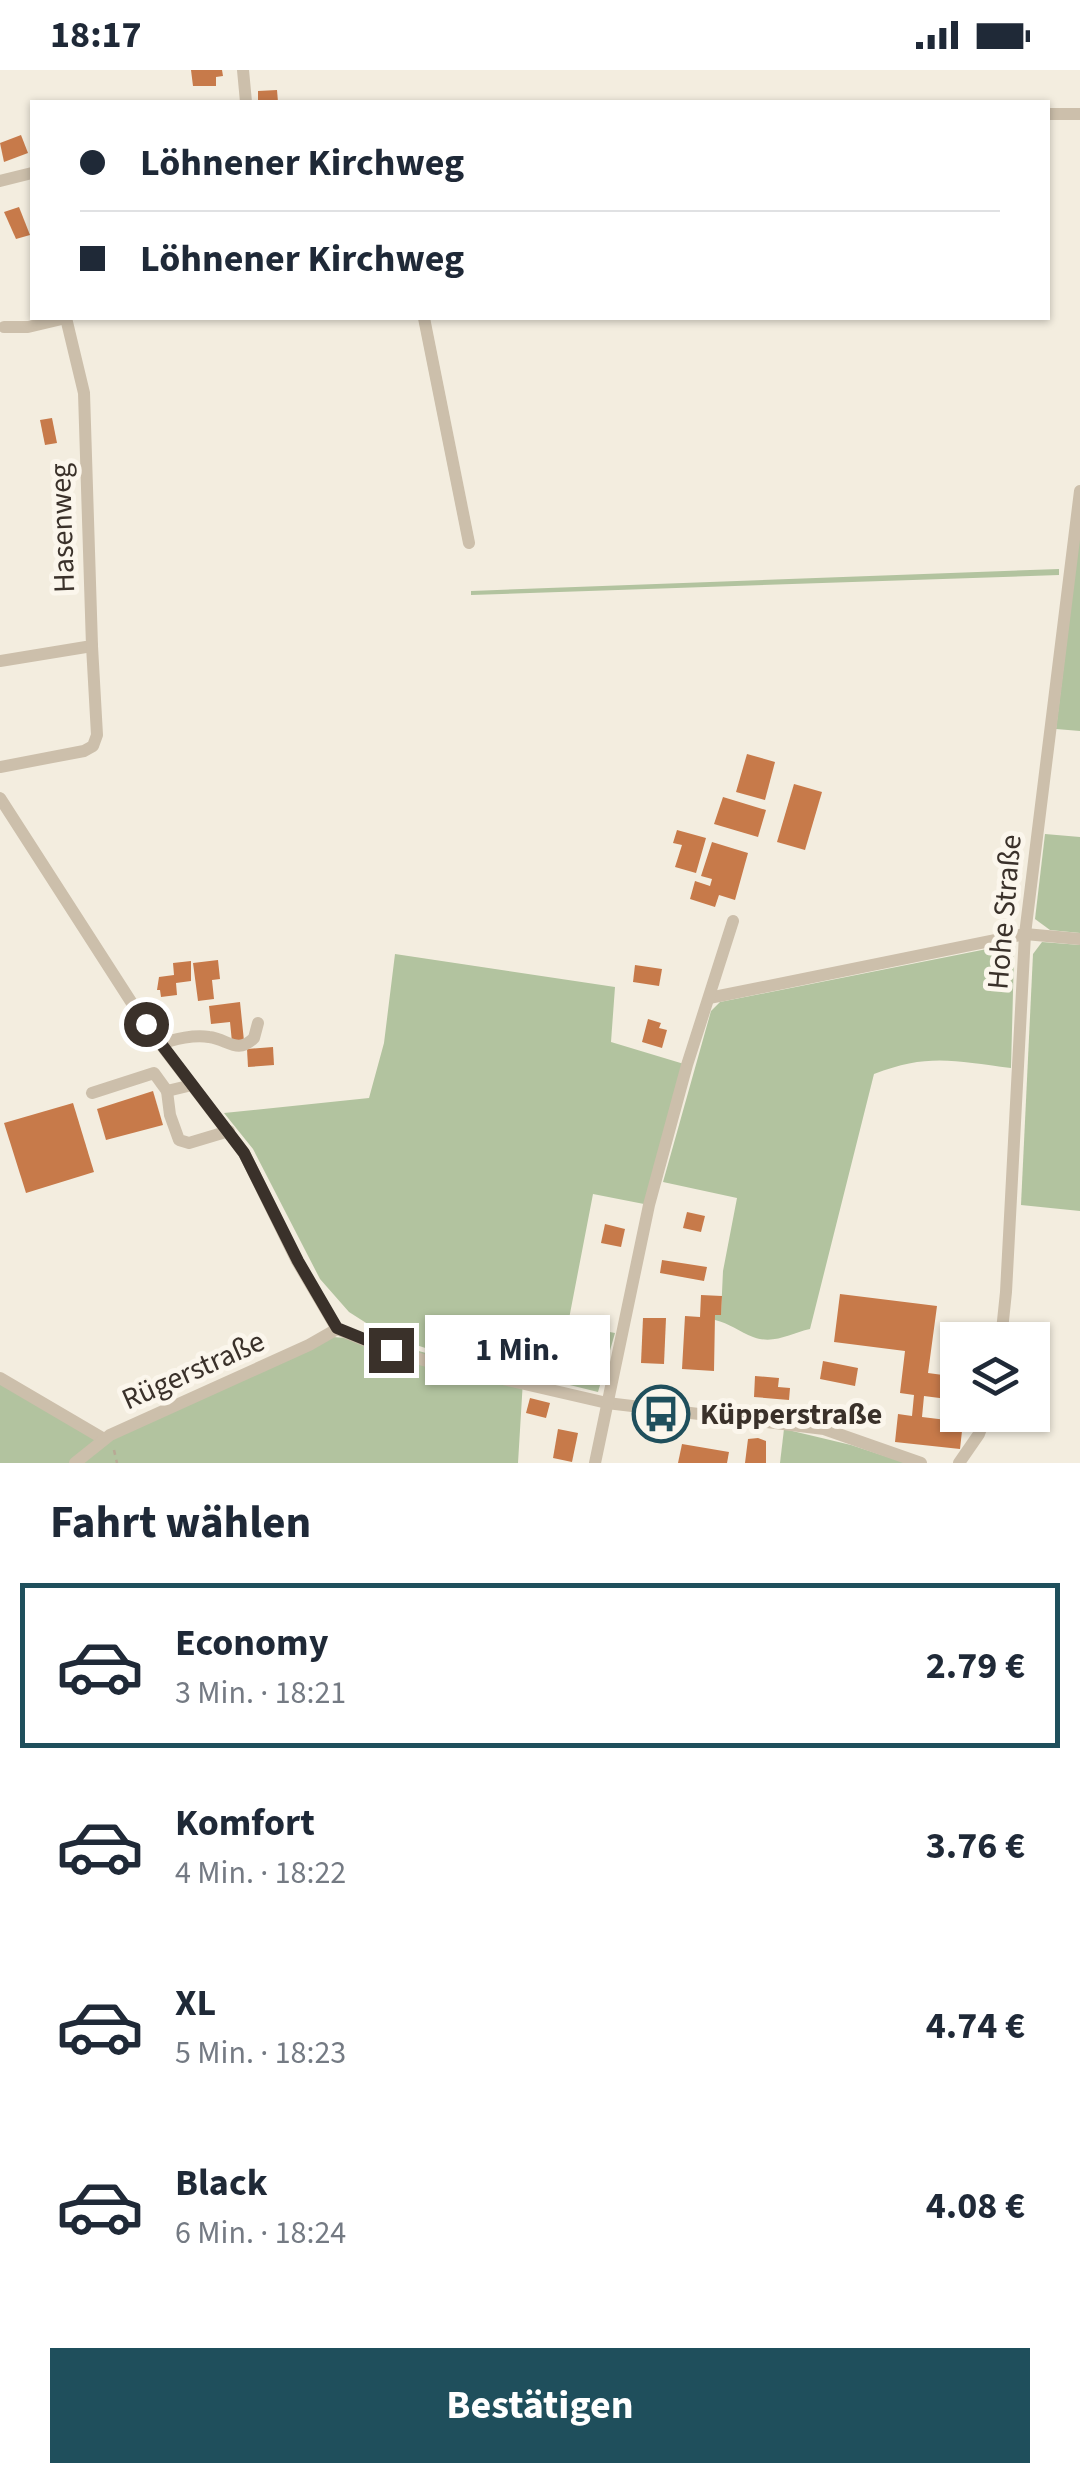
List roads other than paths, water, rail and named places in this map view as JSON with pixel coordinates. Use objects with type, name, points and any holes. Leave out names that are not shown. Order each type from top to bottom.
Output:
[{"type":"street","points":[[243,70],[246,100]]},
{"type":"street","points":[[1050,114],[1080,114]]},
{"type":"street","points":[[0,181],[30,173]]},
{"type":"street","points":[[4,327],[56,320]]},
{"type":"street","name":"Hasenweg","points":[[0,767],[84,751],[93,746],[97,735],[84,393],[66,320]]},
{"type":"street","points":[[424,320],[469,543]]},
{"type":"street","name":"Hohe Straße","points":[[1003,1322],[1025,934],[1080,491]]},
{"type":"street","points":[[0,661],[92,646]]},
{"type":"street","points":[[0,798],[161,1045],[244,1153],[337,1328],[420,1359],[607,1403],[824,1429],[922,1463]]},
{"type":"street","points":[[595,1463],[652,1193],[734,921]]},
{"type":"street","points":[[709,998],[1025,934],[1080,939]]},
{"type":"street","points":[[161,1045],[206,1036],[233,1047],[244,1046],[254,1038],[258,1024]]},
{"type":"street","points":[[92,1093],[154,1073],[167,1091],[179,1140],[190,1143],[229,1130]]},
{"type":"street","points":[[167,1091],[192,1085]]},
{"type":"street","name":"Rügerstraße","points":[[75,1463],[104,1440],[309,1345],[337,1328]]},
{"type":"street","points":[[0,1378],[104,1440]]},
{"type":"street","points":[[958,1463],[980,1432]]},
{"type":"place","name":"Küpperstraße","points":[[661,1414]]}]
